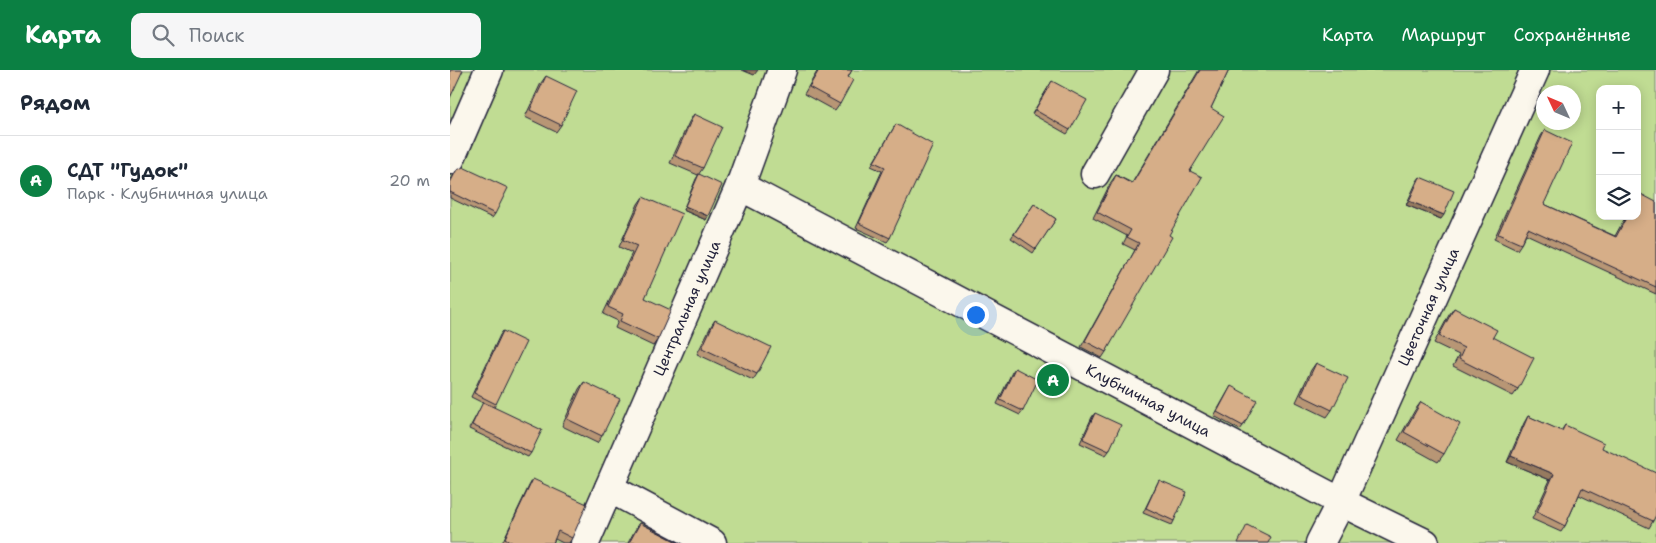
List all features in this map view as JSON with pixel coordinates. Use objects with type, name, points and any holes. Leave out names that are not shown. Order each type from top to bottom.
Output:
[{"type":"street","points":[[450,160],[489,70]]},
{"type":"street","name":"Центральная улица","points":[[585,543],[740,186],[782,70]]},
{"type":"street","points":[[1095,174],[1154,70]]},
{"type":"street","name":"Цветочная улица","points":[[1320,543],[1341,502],[1535,70]]},
{"type":"street","name":"Клубничная улица","points":[[740,186],[1341,502],[1425,543]]},
{"type":"street","points":[[609,488],[712,543]]},
{"type":"green space","points":[[450,70],[1656,70],[1656,543],[450,543]]},
{"type":"building","points":[[450,70],[463,70],[450,98]]},
{"type":"building","points":[[819,70],[852,70],[848,77],[853,80],[840,104],[809,87]]},
{"type":"building","points":[[1200,70],[1229,70],[1211,108],[1224,116],[1190,171],[1202,177],[1169,235],[1172,237],[1106,352],[1085,341],[1139,243],[1127,237],[1131,230],[1097,212],[1116,175],[1132,184]]},
{"type":"building","points":[[546,76],[577,91],[561,125],[530,110]]},
{"type":"building","points":[[1052,81],[1087,100],[1070,130],[1035,110]]},
{"type":"building","points":[[694,114],[722,127],[703,168],[675,156]]},
{"type":"building","points":[[896,124],[933,145],[890,238],[859,223],[885,167],[874,162]]},
{"type":"building","points":[[1545,130],[1572,143],[1544,204],[1616,237],[1625,220],[1641,220],[1641,194],[1656,202],[1656,287],[1528,228],[1521,244],[1498,234]]},
{"type":"building","points":[[463,167],[508,188],[495,214],[450,192],[450,183],[456,171]]},
{"type":"building","points":[[699,174],[722,185],[708,216],[685,206]]},
{"type":"building","points":[[1420,177],[1454,191],[1444,215],[1409,201]]},
{"type":"building","points":[[643,197],[682,214],[645,298],[671,310],[658,339],[620,321],[623,314],[608,307],[637,246],[623,240]]},
{"type":"building","points":[[1034,204],[1056,219],[1036,249],[1014,234]]},
{"type":"building","points":[[1454,308],[1497,330],[1493,337],[1534,358],[1518,389],[1459,359],[1464,348],[1439,336]]},
{"type":"building","points":[[715,320],[771,347],[757,374],[702,348]]},
{"type":"building","points":[[503,331],[526,342],[496,404],[474,393]]},
{"type":"building","points":[[1316,363],[1348,378],[1332,410],[1301,395]]},
{"type":"building","points":[[1015,368],[1038,380],[1023,411],[1000,400]]},
{"type":"building","points":[[584,382],[620,399],[602,436],[567,419]]},
{"type":"building","points":[[1231,386],[1257,400],[1243,426],[1217,412]]},
{"type":"building","points":[[483,402],[542,430],[531,453],[472,425]]},
{"type":"building","points":[[1421,402],[1460,424],[1444,454],[1404,432]]},
{"type":"building","points":[[1095,413],[1121,425],[1109,451],[1083,439]]},
{"type":"building","points":[[1528,416],[1562,431],[1565,425],[1604,443],[1602,448],[1656,473],[1656,515],[1653,521],[1582,488],[1565,526],[1537,512],[1554,474],[1511,456]]},
{"type":"building","points":[[533,479],[587,504],[572,538],[558,531],[553,543],[513,543],[505,538]]},
{"type":"building","points":[[1159,480],[1187,492],[1174,521],[1146,508]]},
{"type":"building","points":[[640,523],[679,543],[629,543]]},
{"type":"building","points":[[1247,525],[1271,537],[1268,543],[1238,543]]},
{"type":"place","name":"СДТ \"Гудок\"","points":[[1053,380]]}]
